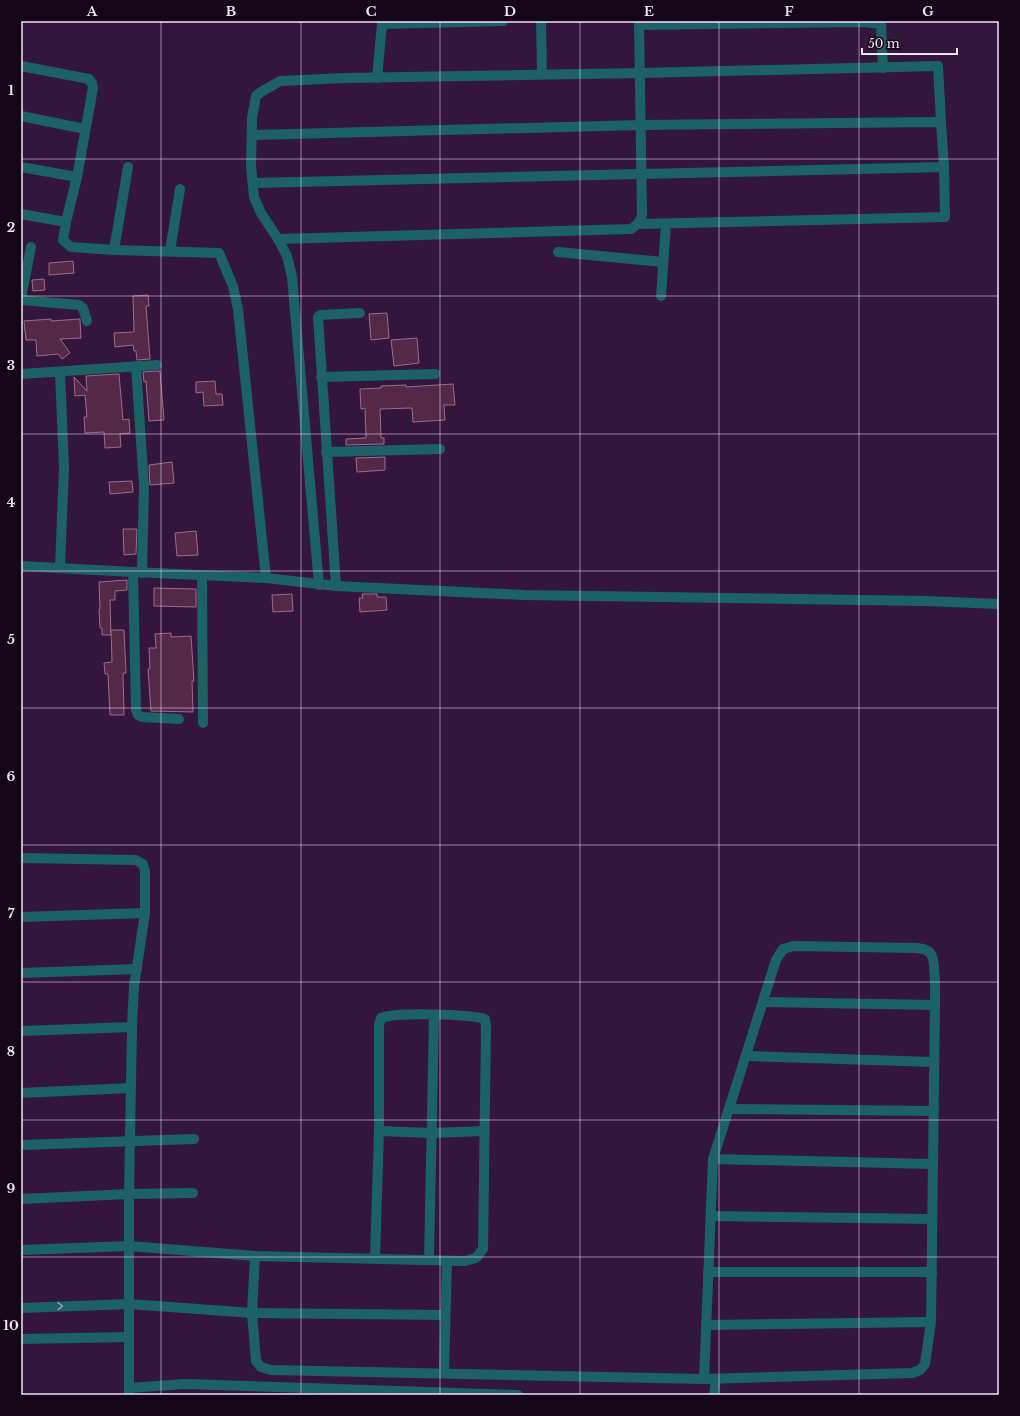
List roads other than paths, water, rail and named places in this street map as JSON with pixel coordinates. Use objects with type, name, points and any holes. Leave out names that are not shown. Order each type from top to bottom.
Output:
[{"type":"street","points":[[377,78],[382,24],[503,21]]},
{"type":"street","points":[[541,21],[542,74]]},
{"type":"street","points":[[278,239],[631,229],[638,224],[642,216],[639,23],[867,22],[881,24],[883,68]]},
{"type":"street","points":[[21,66],[89,78],[92,83],[77,177],[63,240],[71,247],[114,250],[219,253],[233,286],[239,317],[266,578]]},
{"type":"street","points":[[319,585],[292,277],[287,256],[261,213],[254,197],[251,166],[252,118],[256,96],[280,81],[344,78],[938,66],[944,167],[945,217],[638,224]]},
{"type":"street","points":[[21,116],[85,129]]},
{"type":"street","points":[[252,135],[641,125],[941,122]]},
{"type":"street","points":[[21,167],[77,177]]},
{"type":"street","points":[[114,250],[128,167]]},
{"type":"street","points":[[253,183],[944,167]]},
{"type":"street","points":[[170,251],[180,189]]},
{"type":"street","points":[[21,214],[66,222]]},
{"type":"street","points":[[661,296],[666,224]]},
{"type":"street","points":[[31,247],[21,299],[79,305],[83,308],[87,322]]},
{"type":"street","points":[[558,252],[663,262]]},
{"type":"street","points":[[336,586],[318,317],[320,315],[360,313]]},
{"type":"street","points":[[21,374],[157,364]]},
{"type":"street","points":[[136,366],[144,486],[137,573],[136,710],[138,716],[142,718],[179,719]]},
{"type":"street","points":[[60,372],[64,468],[60,568]]},
{"type":"street","points":[[321,377],[435,374]]},
{"type":"street","points":[[326,452],[440,449]]},
{"type":"street","points":[[21,566],[137,573],[266,578],[319,585],[523,596],[917,601],[999,604]]},
{"type":"street","points":[[202,576],[203,723]]},
{"type":"street","points":[[21,858],[136,860],[143,864],[145,871],[145,913],[134,986],[132,1027],[129,1194],[129,1391],[185,1384],[243,1391],[518,1395]]},
{"type":"street","points":[[21,917],[145,913]]},
{"type":"street","points":[[255,1256],[252,1313],[256,1361],[261,1367],[271,1370],[704,1379],[912,1373],[920,1370],[925,1364],[931,1322],[932,1272],[935,1005],[934,964],[931,954],[926,949],[894,947],[793,946],[783,948],[776,960],[713,1159],[704,1379]]},
{"type":"street","points":[[21,973],[137,969]]},
{"type":"street","points":[[763,1002],[935,1005]]},
{"type":"street","points":[[429,1260],[434,1015]]},
{"type":"street","points":[[21,1250],[129,1246],[255,1256],[447,1261],[465,1261],[476,1258],[482,1249],[485,1020],[477,1017],[434,1015],[389,1016],[381,1018],[379,1025],[379,1131],[375,1259]]},
{"type":"street","points":[[21,1031],[132,1027]]},
{"type":"street","points":[[746,1056],[934,1062]]},
{"type":"street","points":[[21,1093],[131,1088]]},
{"type":"street","points":[[729,1109],[934,1111]]},
{"type":"street","points":[[379,1131],[432,1133],[484,1131]]},
{"type":"street","points":[[21,1145],[194,1139]]},
{"type":"street","points":[[713,1159],[933,1164]]},
{"type":"street","points":[[21,1199],[129,1194],[193,1193]]},
{"type":"street","points":[[710,1216],[932,1219]]},
{"type":"street","points":[[444,1373],[447,1261]]},
{"type":"street","points":[[708,1272],[932,1272]]},
{"type":"street","points":[[21,1308],[129,1304],[252,1313],[445,1315]]},
{"type":"street","points":[[706,1325],[931,1322]]},
{"type":"street","points":[[21,1339],[129,1337]]},
{"type":"street","points":[[714,1395],[716,1379]]},
{"type":"street","points":[[185,1384],[185,1395]]}]
